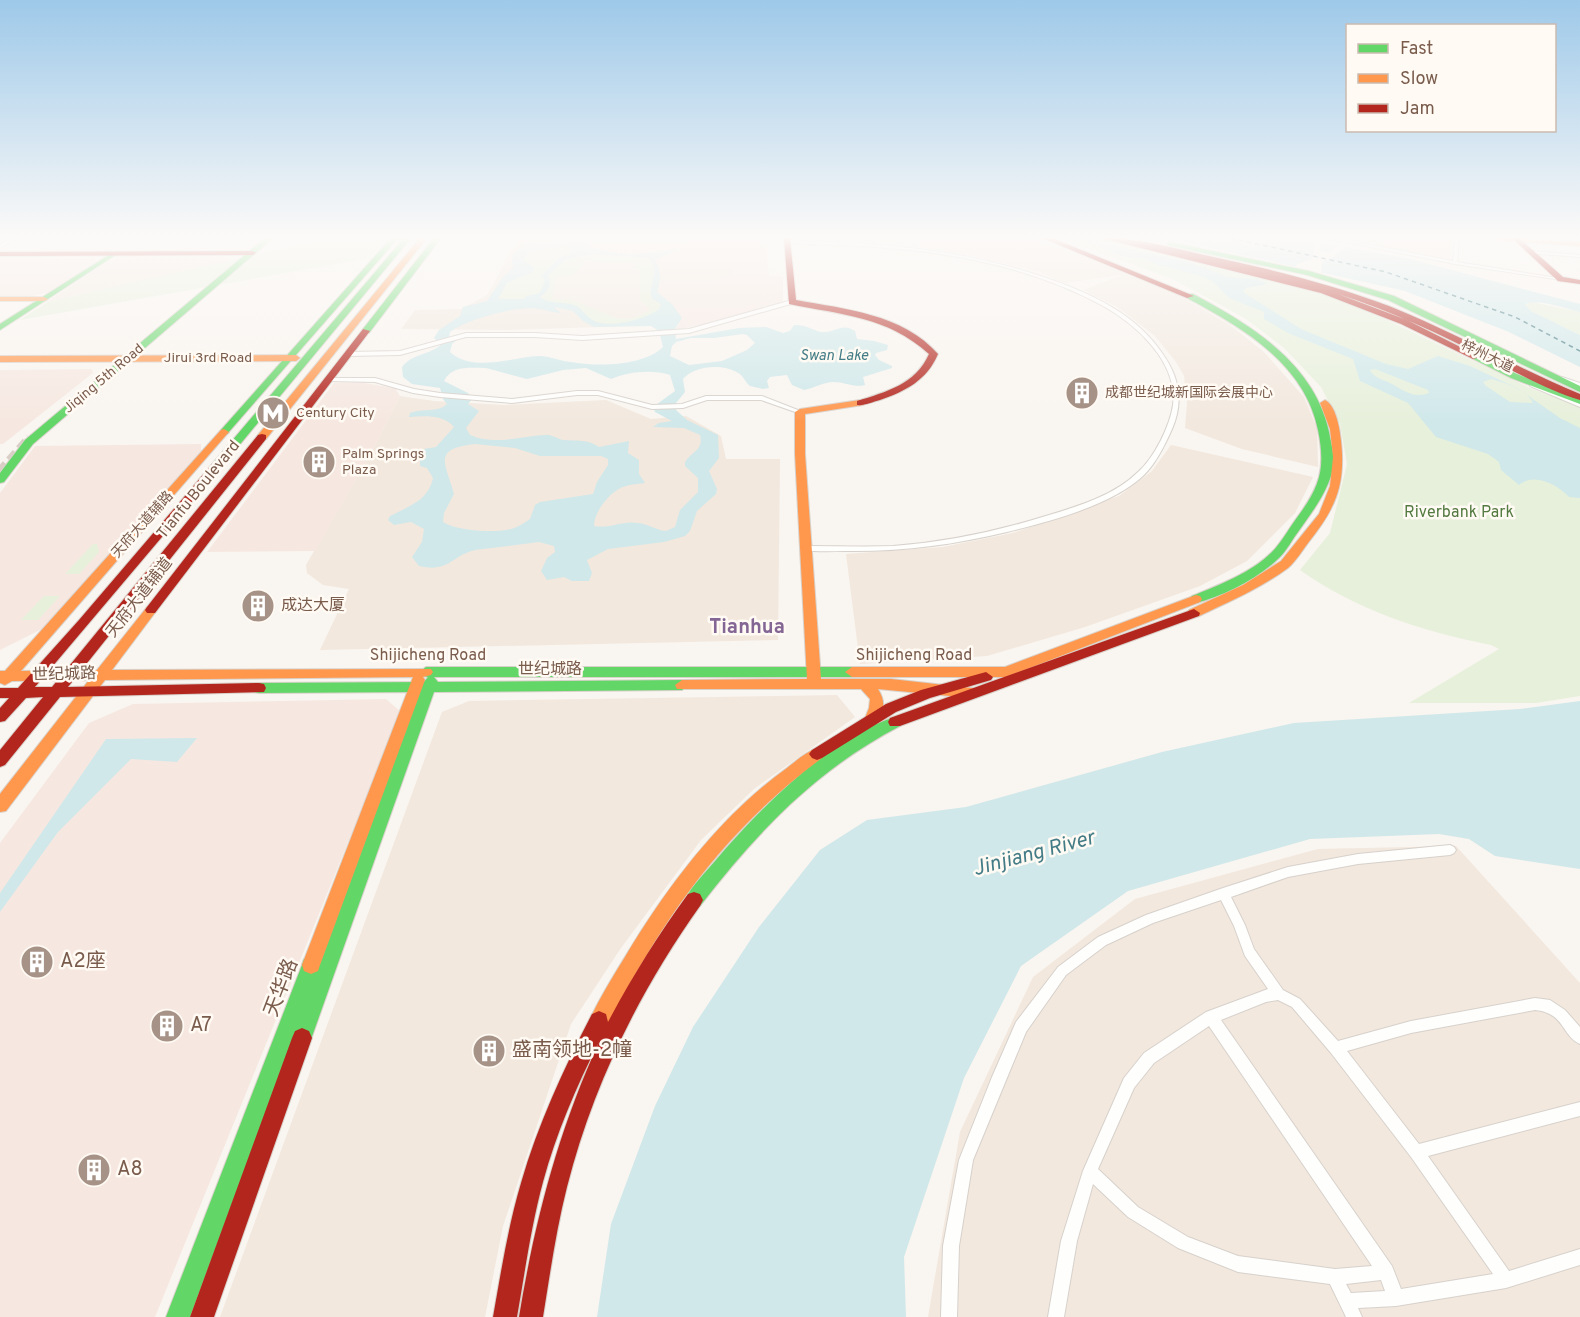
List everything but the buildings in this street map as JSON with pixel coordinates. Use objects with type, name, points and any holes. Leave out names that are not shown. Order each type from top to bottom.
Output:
[{"type":"main road","points":[[0,328],[43,299]]},
{"type":"main road","name":"Jiqing 5th Road","points":[[0,480],[24,447],[195,299]]},
{"type":"main road","name":"天府大道辅路","points":[[3,679],[297,360],[346,299]]},
{"type":"main road","name":"Tianfu Boulevard","points":[[0,717],[35,675],[84,623],[297,360],[352,299]]},
{"type":"main road","name":"Tianfu Boulevard","points":[[0,761],[374,299]]},
{"type":"main road","name":"天府大道辅道","points":[[0,806],[390,299]]},
{"type":"main road","name":"Shijicheng Road","points":[[3,679],[35,675],[284,672],[814,678],[1006,672],[1219,590],[1273,556],[1312,507],[1328,465],[1324,425],[1314,399],[1292,367],[1258,337],[1220,311],[1197,299]]},
{"type":"main road","points":[[531,1317],[543,1242],[562,1168],[583,1105],[637,988],[677,921],[732,850],[792,792],[861,740],[901,719],[1130,639],[1231,598],[1287,563],[1326,512],[1340,467],[1334,426],[1328,408],[1299,367],[1266,337],[1227,310],[1206,299]]},
{"type":"main road","points":[[1348,299],[1514,376],[1580,395]]},
{"type":"main road","name":"梓州大道","points":[[1358,299],[1387,309],[1517,372],[1580,395]]},
{"type":"main road","name":"梓州大道","points":[[1373,299],[1580,395]]},
{"type":"main road","points":[[1393,299],[1446,323],[1557,385]]},
{"type":"main road","points":[[792,302],[896,327],[920,340],[934,354],[934,359],[927,370],[909,385],[818,412],[800,412],[800,454],[814,678]]},
{"type":"main road","points":[[1511,358],[1580,395]]},
{"type":"main road","name":"Jirui 3rd Road","points":[[0,359],[122,361]]},
{"type":"main road","name":"Jirui 3rd Road","points":[[0,364],[297,360]]},
{"type":"main road","name":"Jiqing 5th Road","points":[[0,465],[18,444],[122,361]]},
{"type":"main road","name":"天华路","points":[[178,1317],[428,672]]},
{"type":"main road","points":[[505,1317],[519,1238],[537,1164],[560,1100],[610,996],[644,938],[695,865],[728,830],[789,775],[831,744],[891,708],[1006,672]]},
{"type":"main road","name":"世纪城路","points":[[0,693],[814,678],[973,693]]},
{"type":"main road","points":[[864,684],[872,688],[878,699],[877,711],[870,720]]},
{"type":"main road","name":"天华路","points":[[202,1317],[422,687]]},
{"type":"street","points":[[807,549],[892,548],[1001,533],[1070,511],[1114,492],[1136,478],[1151,462],[1175,419],[1178,397],[1172,377],[1159,351],[1133,323],[1096,299]]},
{"type":"street","points":[[348,354],[400,353],[454,337],[524,335],[582,338],[680,332],[792,302]]},
{"type":"street","points":[[328,380],[375,380],[413,391],[512,401],[577,393],[598,393],[652,407],[683,406],[706,398],[762,398],[800,412]]},
{"type":"street","points":[[949,1317],[951,1246],[966,1160],[1021,1027],[1062,971],[1102,941],[1150,919],[1288,872],[1358,859],[1450,850]]},
{"type":"street","points":[[1223,893],[1249,952],[1279,994],[1296,1003],[1335,1048],[1416,1152],[1506,1280]]},
{"type":"street","points":[[1056,1317],[1069,1240],[1090,1171],[1129,1083],[1149,1058],[1211,1017],[1266,996],[1279,994]]},
{"type":"street","points":[[1335,1048],[1411,1026],[1535,1004],[1548,1004],[1560,1013],[1580,1036]]},
{"type":"street","points":[[1211,1017],[1386,1272],[1396,1298]]},
{"type":"street","points":[[1416,1152],[1580,1109]]},
{"type":"street","points":[[1090,1171],[1133,1212],[1183,1243],[1238,1264],[1335,1277],[1386,1272]]},
{"type":"street","points":[[1347,1301],[1396,1298],[1506,1280],[1580,1257]]},
{"type":"street","points":[[1335,1277],[1354,1317]]},
{"type":"shaded area","points":[[479,299],[733,299],[697,324],[508,330],[401,329],[415,310],[461,309]]},
{"type":"shaded area","points":[[666,299],[783,299],[783,303],[720,321],[675,330],[679,324],[672,304]]},
{"type":"shaded area","points":[[1102,299],[1186,299],[1230,325],[1263,351],[1304,397],[1317,428],[1318,467],[1242,449],[1185,428],[1187,404],[1184,376],[1155,336],[1117,307]]},
{"type":"shaded area","points":[[92,369],[93,373],[3,444],[0,444],[0,370]]},
{"type":"shaded area","points":[[334,383],[364,383],[395,388],[400,396],[371,453],[315,551],[207,552]]},
{"type":"shaded area","points":[[400,396],[434,401],[504,405],[606,400],[651,419],[686,416],[721,436],[726,459],[780,459],[778,640],[320,650],[349,589],[323,585],[307,573],[306,565],[370,455]]},
{"type":"shaded area","points":[[201,444],[201,452],[42,629],[0,650],[0,493],[35,446]]},
{"type":"shaded area","points":[[1171,445],[1313,477],[1295,513],[1247,561],[1200,586],[1085,627],[987,656],[860,664],[846,554],[943,547],[1013,533],[1119,496],[1152,471]]},
{"type":"shaded area","points":[[837,695],[855,717],[754,789],[701,840],[621,948],[571,1024],[503,1226],[485,1317],[220,1317],[442,712],[469,701]]},
{"type":"shaded area","points":[[386,699],[401,712],[155,1317],[0,1317],[0,843],[89,723],[133,704]]},
{"type":"shaded area","points":[[1456,846],[1580,983],[1580,1317],[928,1317],[960,1132],[1033,977],[1135,899],[1318,849]]},
{"type":"green space","points":[[58,299],[136,299],[20,320],[47,302]]},
{"type":"green space","points":[[545,299],[572,300],[616,318],[631,319],[651,310],[640,299],[653,299],[661,304],[659,310],[645,317],[611,324],[592,320],[576,306]]},
{"type":"green space","name":"Riverbank Park","points":[[1210,299],[1339,299],[1530,388],[1580,407],[1580,696],[1536,703],[1409,703],[1499,649],[1391,618],[1345,597],[1300,570],[1330,533],[1347,464],[1340,424],[1321,387],[1284,348],[1246,319]]},
{"type":"green space","points":[[1532,302],[1580,312],[1580,335],[1531,311],[1525,304]]},
{"type":"green space","points":[[93,544],[97,544],[99,552],[79,574],[65,574]]},
{"type":"green space","points":[[44,596],[60,596],[38,620],[21,620]]},
{"type":"water","name":"Swan Lake","points":[[546,299],[577,306],[589,318],[606,324],[615,324],[645,317],[659,309],[661,304],[653,299],[666,299],[682,318],[675,329],[676,339],[739,328],[766,327],[783,333],[790,331],[794,325],[822,332],[850,328],[855,331],[857,339],[888,345],[887,350],[875,355],[892,368],[863,377],[865,385],[830,382],[804,390],[792,385],[787,375],[770,377],[767,381],[769,388],[763,389],[750,386],[735,371],[719,367],[703,368],[688,374],[683,379],[685,392],[676,403],[676,410],[687,420],[718,435],[719,458],[709,471],[717,489],[716,494],[697,511],[690,531],[685,536],[664,542],[608,549],[587,560],[592,573],[589,581],[572,581],[564,577],[547,580],[541,571],[547,558],[555,552],[554,546],[539,542],[475,550],[444,566],[429,568],[419,566],[412,557],[422,542],[424,529],[411,522],[394,525],[388,520],[390,516],[411,506],[422,497],[427,492],[433,478],[427,468],[420,466],[420,459],[394,457],[393,454],[436,447],[454,427],[439,418],[409,417],[410,413],[435,409],[447,404],[440,388],[412,384],[403,377],[402,367],[411,359],[442,344],[434,338],[439,330],[460,316],[463,307],[487,301]],"holes":[[[554,307],[573,311],[583,321],[594,327],[651,326],[659,331],[663,347],[644,358],[620,364],[582,364],[539,356],[481,363],[470,362],[450,352],[452,344],[457,340],[449,337],[450,332],[468,322],[519,309],[530,308],[561,313]],[[743,334],[755,343],[747,350],[722,361],[689,365],[670,356],[672,346],[676,342],[691,338]],[[462,368],[486,368],[527,379],[563,370],[586,368],[611,379],[640,372],[670,375],[675,391],[653,407],[655,412],[672,421],[659,423],[653,427],[684,428],[700,435],[701,440],[699,447],[685,462],[685,466],[698,478],[698,492],[680,510],[675,527],[666,531],[632,522],[594,526],[597,514],[609,496],[620,488],[645,483],[639,474],[639,460],[628,453],[629,441],[599,447],[595,444],[563,440],[547,435],[498,440],[470,435],[466,428],[479,411],[468,404],[472,399],[468,393],[444,381],[452,372]],[[475,444],[515,448],[540,456],[601,456],[608,459],[608,465],[597,482],[593,494],[540,502],[535,505],[530,519],[514,528],[478,531],[458,528],[443,522],[444,513],[454,494],[445,459],[452,449]]]},
{"type":"water","points":[[1233,299],[1255,299],[1301,329],[1386,364],[1408,369],[1438,356],[1470,366],[1517,388],[1520,390],[1491,379],[1483,382],[1510,402],[1533,403],[1523,392],[1560,418],[1580,428],[1580,498],[1569,497],[1559,488],[1539,480],[1525,481],[1519,485],[1501,470],[1499,462],[1488,454],[1436,437],[1408,403],[1360,381],[1353,359],[1288,333],[1264,319],[1264,312]],"holes":[[[1375,369],[1428,390],[1429,393],[1423,395],[1408,393],[1376,377],[1370,370]]]},
{"type":"water","points":[[1426,299],[1563,299],[1580,304],[1580,312],[1545,303],[1525,304],[1531,311],[1580,335],[1580,367],[1509,332]]},
{"type":"water","name":"Jinjiang River","points":[[1580,701],[1580,869],[1495,856],[1469,839],[1439,834],[1310,839],[1128,891],[1021,966],[964,1078],[904,1257],[906,1317],[597,1317],[611,1224],[655,1106],[693,1027],[759,927],[820,850],[867,820],[966,807],[1162,752],[1294,723],[1520,709]]},
{"type":"water","points":[[197,738],[177,762],[131,759],[58,832],[0,912],[0,893],[106,739]]},
{"type":"ferry route","points":[[1465,299],[1515,317],[1580,351]]},
{"type":"tunnel","points":[[0,472],[30,438]]},
{"type":"traffic: fast","points":[[0,328],[44,299]]},
{"type":"traffic: fast","points":[[0,480],[29,442],[197,299]]},
{"type":"traffic: fast","points":[[224,432],[341,299]]},
{"type":"traffic: fast","points":[[218,464],[356,299]]},
{"type":"traffic: fast","points":[[366,331],[390,299]]},
{"type":"traffic: fast","points":[[1196,599],[1245,576],[1276,555],[1316,498],[1328,463],[1321,417],[1296,373],[1258,337],[1197,299]]},
{"type":"traffic: fast","points":[[1394,299],[1580,389]]},
{"type":"traffic: fast","points":[[1476,357],[1514,376],[1580,401]]},
{"type":"traffic: fast","points":[[426,672],[852,672]]},
{"type":"traffic: fast","points":[[302,1038],[431,681]]},
{"type":"traffic: fast","points":[[259,688],[682,685]]},
{"type":"traffic: fast","points":[[694,900],[736,848],[784,799],[837,756],[865,737],[895,722]]},
{"type":"traffic: fast","points":[[178,1317],[311,965]]},
{"type":"traffic: slow","points":[[262,437],[374,299]]},
{"type":"traffic: slow","points":[[0,359],[296,358]]},
{"type":"traffic: slow","points":[[814,679],[800,454],[800,412],[860,403]]},
{"type":"traffic: slow","points":[[1194,613],[1247,588],[1285,564],[1324,515],[1335,486],[1338,457],[1335,429],[1325,403]]},
{"type":"traffic: slow","points":[[5,680],[224,432]]},
{"type":"traffic: slow","points":[[852,672],[1006,672],[1196,599]]},
{"type":"traffic: slow","points":[[0,806],[151,610]]},
{"type":"traffic: slow","points":[[0,676],[426,672]]},
{"type":"traffic: slow","points":[[311,965],[418,680]]},
{"type":"traffic: slow","points":[[864,684],[877,699],[877,708],[872,718]]},
{"type":"traffic: slow","points":[[682,685],[891,684],[971,693]]},
{"type":"traffic: slow","points":[[599,1021],[642,945],[691,873],[749,808],[817,754]]},
{"type":"traffic: jam","points":[[792,299],[792,302],[849,312],[886,323],[919,341],[934,354],[929,365],[914,381],[894,392],[860,403]]},
{"type":"traffic: jam","points":[[1346,299],[1404,322],[1476,357]]},
{"type":"traffic: jam","points":[[1363,299],[1411,318],[1580,397]]},
{"type":"traffic: jam","points":[[151,610],[366,331]]},
{"type":"traffic: jam","points":[[0,761],[262,437]]},
{"type":"traffic: jam","points":[[0,717],[84,623],[218,464]]},
{"type":"traffic: jam","points":[[895,722],[1194,613]]},
{"type":"traffic: jam","points":[[817,754],[891,708],[926,694],[986,677]]},
{"type":"traffic: jam","points":[[0,693],[259,688]]},
{"type":"traffic: jam","points":[[531,1317],[552,1203],[580,1111],[629,1001],[649,966],[694,900]]},
{"type":"traffic: jam","points":[[505,1317],[524,1215],[538,1161],[561,1100],[599,1021]]},
{"type":"traffic: jam","points":[[202,1317],[302,1038]]},
{"type":"place","name":"成都世纪城新国际会展中心","points":[[1082,393]]},
{"type":"place","name":"Century City","points":[[273,413]]},
{"type":"place","name":"Palm Springs Plaza","points":[[319,462]]},
{"type":"place","name":"成达大厦","points":[[258,606]]},
{"type":"place","name":"A2座","points":[[37,962]]},
{"type":"place","name":"A7","points":[[167,1026]]},
{"type":"place","name":"盛南领地-2幢","points":[[489,1051]]},
{"type":"place","name":"A8","points":[[94,1170]]},
{"type":"district","name":"Tianhua","points":[[747,628]]}]
